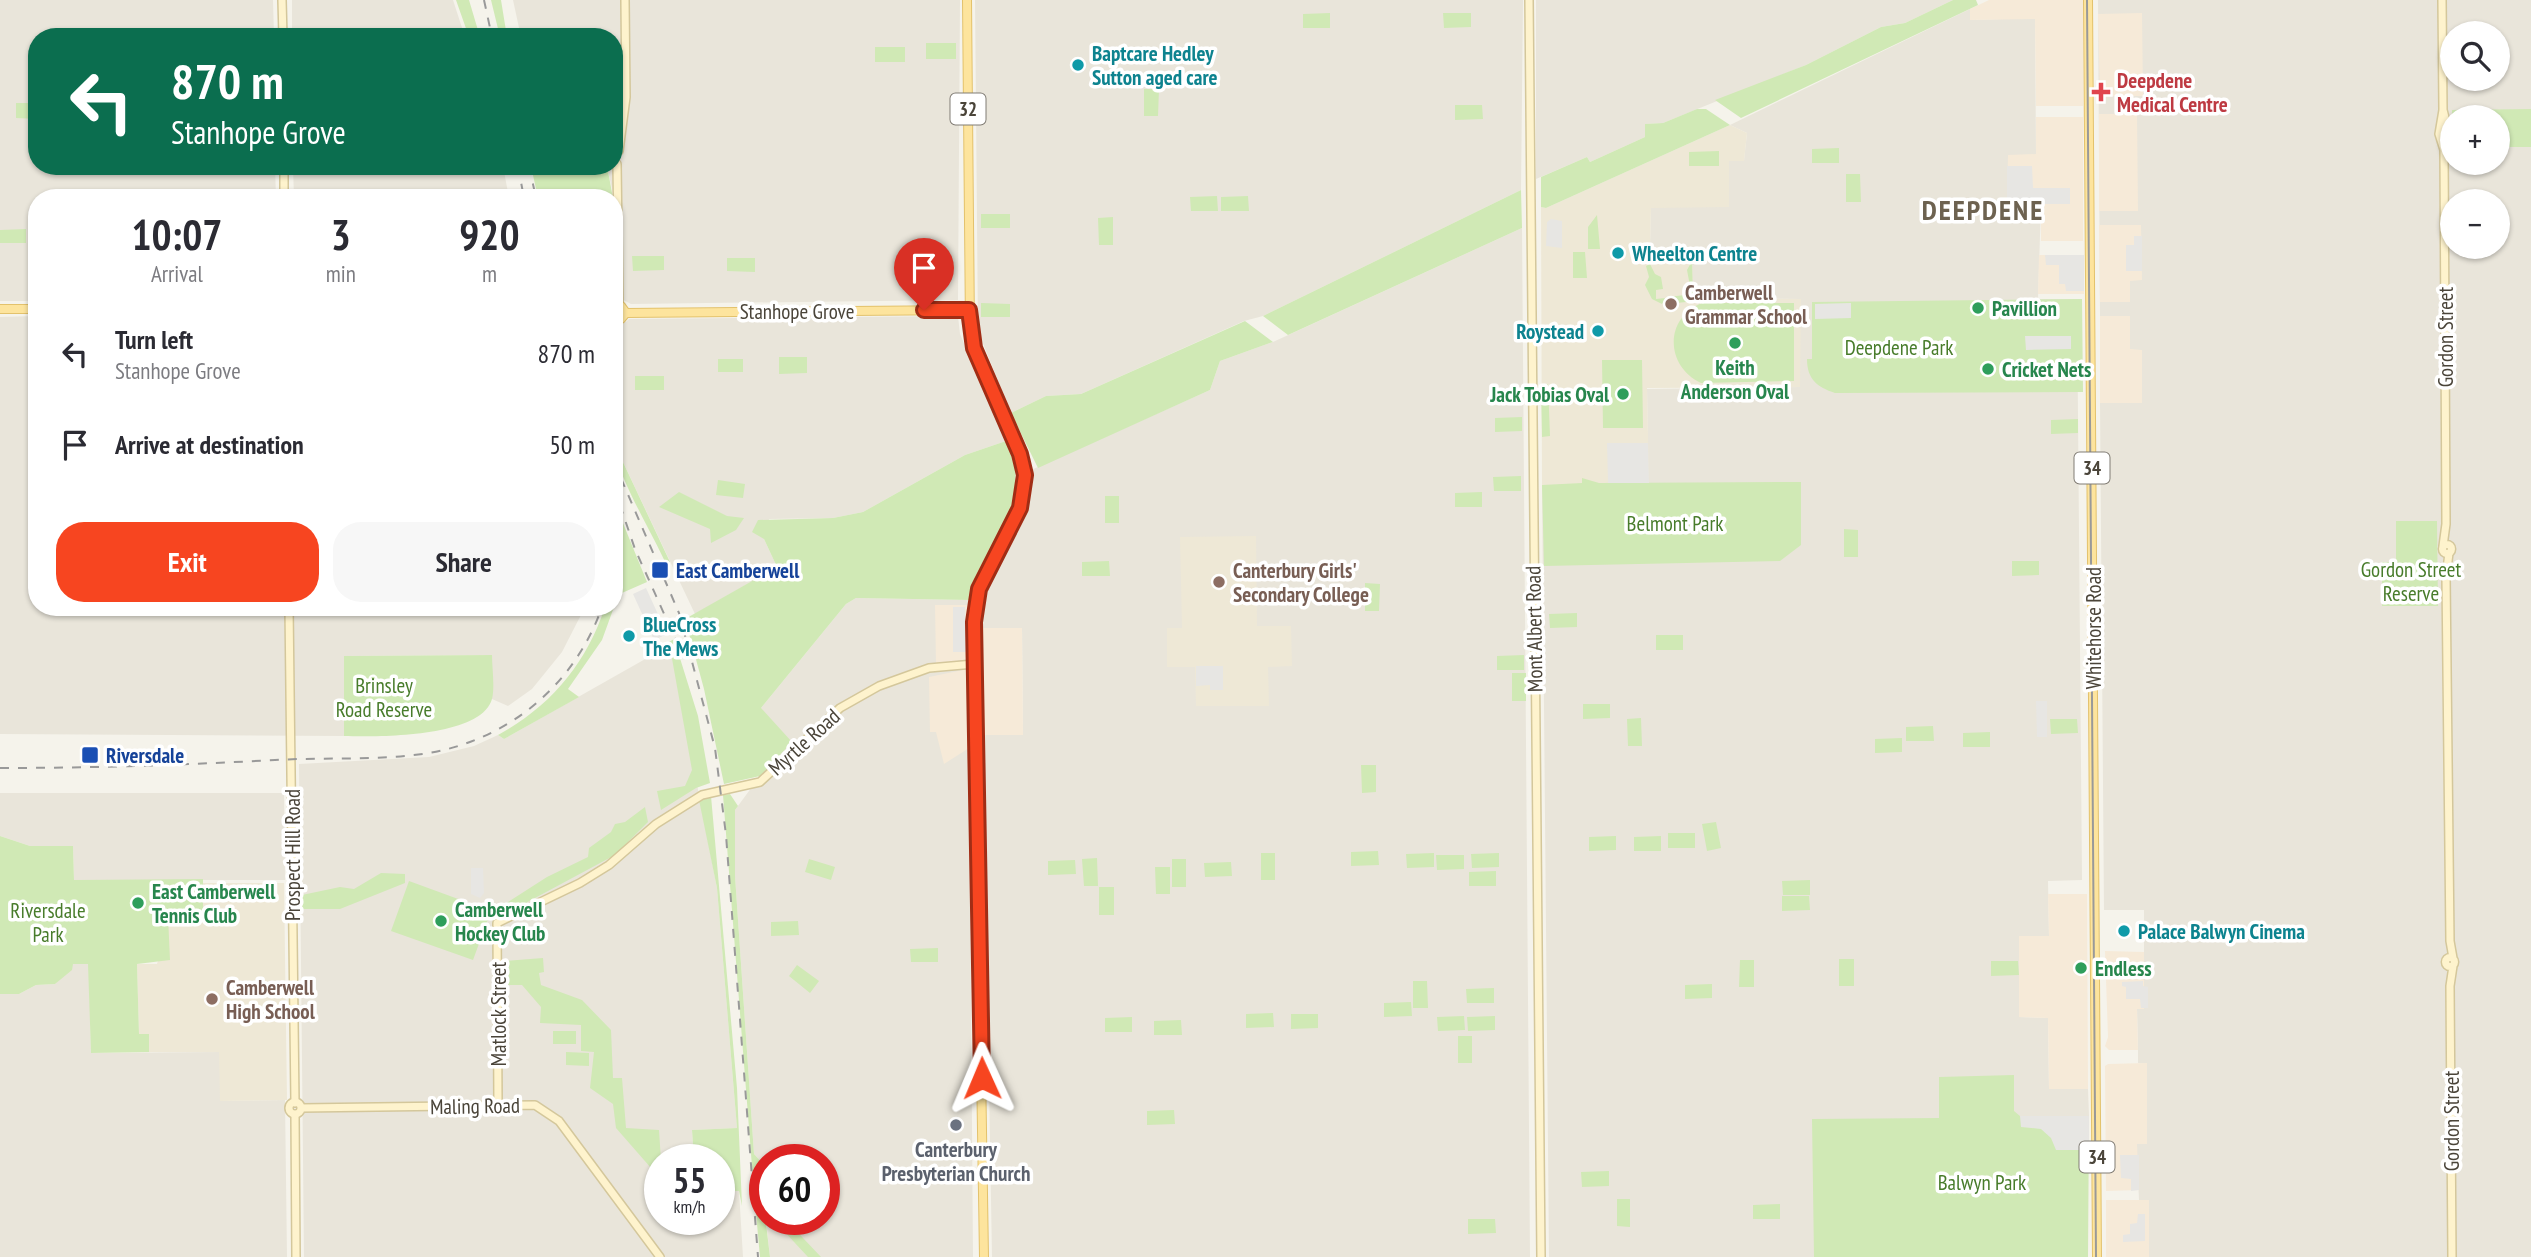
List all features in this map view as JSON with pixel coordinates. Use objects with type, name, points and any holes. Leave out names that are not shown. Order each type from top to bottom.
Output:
[{"type":"main road","name":"32","points":[[967,0],[969,310],[974,348],[1020,454],[1025,475],[1022,500],[979,589],[974,622],[984,1257]]},
{"type":"main road","name":"Whitehorse Road","points":[[2088,0],[2097,1257]]},
{"type":"main road","points":[[0,309],[28,309]]},
{"type":"main road","name":"Stanhope Grove","points":[[626,313],[969,310]]},
{"type":"main road","points":[[623,311],[626,313],[623,317]]},
{"type":"street","points":[[282,0],[283,28]]},
{"type":"street","points":[[623,117],[626,96],[625,0]]},
{"type":"street","name":"Mont Albert Road","points":[[1529,0],[1541,1257]]},
{"type":"street","name":"Gordon Street","points":[[2442,0],[2443,110],[2439,134],[2444,151],[2452,1257]]},
{"type":"street","name":"Prospect Hill Road","points":[[289,616],[297,1108],[296,1257]]},
{"type":"street","name":"Myrtle Road","points":[[498,923],[580,883],[609,864],[656,824],[702,795],[760,782],[840,708],[879,686],[929,668],[974,664]]},
{"type":"street","name":"Matlock Street","points":[[498,923],[498,1105]]},
{"type":"street","name":"Maling Road","points":[[297,1108],[535,1105],[559,1121],[660,1257]]},
{"type":"shaded area","points":[[0,0],[273,0],[274,28],[28,28],[28,175],[275,175],[276,189],[28,189],[28,301],[0,301]]},
{"type":"shaded area","points":[[292,0],[453,0],[462,28],[292,28]]},
{"type":"shaded area","points":[[513,0],[960,0],[958,300],[631,304],[623,300],[623,189],[612,189],[609,175],[623,175],[623,28],[519,28]]},
{"type":"shaded area","points":[[975,0],[1523,0],[1521,190],[1263,316],[1244,321],[1081,394],[1046,396],[1011,413],[978,331]]},
{"type":"shaded area","points":[[1536,0],[1953,0],[1905,23],[1881,27],[1806,65],[1663,123],[1646,124],[1645,137],[1590,162],[1587,157],[1536,179]]},
{"type":"shaded area","points":[[1989,0],[2083,0],[2083,106],[2036,106],[2035,19],[1970,20],[1970,9]]},
{"type":"shaded area","points":[[2098,0],[2531,0],[2531,1257],[2149,1257],[2149,1201],[2139,1200],[2137,1155],[2137,1144],[2147,1144],[2147,1064],[2138,1063],[2137,1009],[2144,1009],[2144,910],[2104,910],[2100,403],[2142,403],[2142,350],[2130,350],[2130,316],[2100,316]]},
{"type":"shaded area","points":[[1970,9],[1971,20],[2035,18],[2036,154],[2008,204],[2041,204],[2038,299],[2077,299],[2082,880],[2048,881],[2049,936],[2019,1017],[2048,1018],[2049,1089],[2088,1089],[2089,1116],[2042,1116],[2044,1257],[1549,1257],[1542,485],[1648,443],[1647,389],[1800,387],[1800,299],[1693,298],[1643,260],[1644,246],[1650,246],[1651,208],[1729,161],[1744,160],[1747,133],[1730,125]]},
{"type":"shaded area","points":[[2142,13],[2143,96],[2100,96],[2098,14]]},
{"type":"shaded area","points":[[2099,114],[2137,114],[2138,211],[2099,211]]},
{"type":"shaded area","points":[[2036,117],[2083,117],[2083,241],[2041,241],[2041,204],[2007,204],[2008,155],[2036,154]]},
{"type":"shaded area","name":"Camberwell Grammar School","points":[[1730,125],[1747,133],[1744,161],[1729,161],[1729,207],[1651,208],[1650,246],[1644,247],[1643,260],[1692,260],[1693,298],[1801,299],[1800,387],[1647,388],[1649,483],[1542,485],[1541,207],[1546,208]]},
{"type":"shaded area","points":[[2007,166],[2032,166],[2033,188],[2070,188],[2070,204],[2007,204]]},
{"type":"shaded area","points":[[293,175],[505,175],[507,189],[294,189]]},
{"type":"shaded area","points":[[1551,219],[1562,221],[1562,248],[1546,246],[1547,222]]},
{"type":"shaded area","points":[[2099,225],[2141,225],[2142,280],[2130,281],[2130,302],[2100,302]]},
{"type":"shaded area","points":[[1522,228],[1530,1257],[992,1257],[983,735],[1023,734],[1022,628],[981,628],[981,611],[991,570],[1022,518],[1028,498],[1029,471],[1210,390],[1220,361],[1273,342]]},
{"type":"shaded area","points":[[2134,236],[2142,236],[2142,271],[2126,271],[2126,245],[2134,245]]},
{"type":"shaded area","points":[[2039,255],[2084,255],[2084,294],[2038,294]]},
{"type":"shaded area","points":[[2045,255],[2084,255],[2084,291],[2066,291],[2065,284],[2059,284],[2059,265],[2046,265]]},
{"type":"shaded area","points":[[1851,303],[1851,318],[1815,319],[1815,304]]},
{"type":"shaded area","points":[[28,316],[28,616],[580,616],[562,652],[532,689],[508,706],[492,699],[492,655],[344,656],[344,736],[0,734],[0,317]]},
{"type":"shaded area","points":[[958,316],[960,334],[1006,441],[965,455],[863,512],[833,518],[769,519],[764,539],[777,567],[695,614],[623,462],[623,322],[629,319]]},
{"type":"shaded area","points":[[2100,316],[2130,316],[2130,349],[2142,350],[2142,403],[2100,403]]},
{"type":"shaded area","points":[[2025,336],[2071,336],[2071,349],[2026,350]]},
{"type":"shaded area","points":[[1607,443],[1648,443],[1649,483],[1608,483]]},
{"type":"shaded area","name":"Canterbury Girls' Secondary College","points":[[1256,536],[1257,626],[1291,626],[1292,666],[1268,667],[1269,706],[1196,706],[1195,667],[1167,667],[1167,628],[1182,628],[1180,537]]},
{"type":"shaded area","points":[[646,588],[667,634],[654,640],[633,594]]},
{"type":"shaded area","points":[[856,598],[968,600],[973,1257],[770,1257],[768,1235],[840,1235],[840,1144],[753,1144],[735,876],[735,810],[760,776],[761,708],[846,604]]},
{"type":"shaded area","points":[[935,605],[968,605],[969,659],[936,664]]},
{"type":"shaded area","points":[[953,607],[965,607],[966,652],[953,652]]},
{"type":"shaded area","points":[[981,628],[1022,628],[1023,735],[983,735]]},
{"type":"shaded area","points":[[670,645],[717,888],[737,1128],[692,1130],[693,1144],[644,1144],[644,1235],[735,1235],[735,1191],[739,1191],[743,1257],[304,1257],[299,764],[429,757],[474,746],[498,735],[504,739]]},
{"type":"shaded area","points":[[1196,666],[1223,666],[1223,690],[1210,690],[1210,685],[1196,686]]},
{"type":"shaded area","points":[[968,669],[969,748],[944,764],[936,732],[930,732],[929,677]]},
{"type":"shaded area","points":[[2036,701],[2047,701],[2047,737],[2037,737]]},
{"type":"shaded area","points":[[0,793],[284,793],[285,880],[74,880],[73,846],[30,846],[0,836]]},
{"type":"shaded area","points":[[471,868],[483,868],[484,893],[480,898],[471,894]]},
{"type":"shaded area","name":"Camberwell High School","points":[[203,883],[284,883],[287,1100],[220,1101],[219,1052],[149,1052],[149,1035],[139,1034],[137,964],[157,964],[168,929],[167,916]]},
{"type":"shaded area","points":[[2048,894],[2087,894],[2088,1089],[2049,1089],[2048,1018],[2019,1017],[2019,936],[2049,936]]},
{"type":"shaded area","points":[[2105,951],[2144,952],[2144,1009],[2137,1009],[2138,1050],[2109,1050],[2105,1046],[2108,1037]]},
{"type":"shaded area","points":[[73,964],[89,964],[91,1053],[220,1052],[220,1101],[285,1100],[287,1257],[0,1257],[0,994],[19,994],[36,985],[55,984]]},
{"type":"shaded area","points":[[2143,981],[2143,986],[2148,987],[2148,1008],[2141,1008],[2140,999],[2126,999],[2126,987],[2122,986],[2122,982]]},
{"type":"shaded area","points":[[2147,1063],[2147,1144],[2137,1144],[2139,1190],[2106,1191],[2105,1066]]},
{"type":"shaded area","points":[[2020,1116],[2089,1116],[2089,1150],[2056,1150],[2051,1138],[2041,1129],[2021,1127]]},
{"type":"shaded area","points":[[945,1144],[968,1144],[968,1158],[945,1158]]},
{"type":"shaded area","points":[[2120,1155],[2139,1155],[2139,1190],[2131,1191],[2131,1179],[2121,1178]]},
{"type":"shaded area","points":[[2106,1200],[2149,1200],[2149,1257],[2106,1257]]},
{"type":"shaded area","points":[[2138,1214],[2145,1214],[2145,1241],[2123,1242],[2123,1235],[2130,1234],[2130,1224],[2137,1223]]},
{"type":"green space","points":[[456,0],[469,0],[477,28],[466,28]]},
{"type":"green space","points":[[491,0],[501,0],[506,28],[498,28]]},
{"type":"green space","points":[[1953,0],[1976,0],[1978,5],[1741,118],[1715,100],[1806,65],[1881,27],[1905,23]]},
{"type":"green space","points":[[1330,13],[1330,28],[1303,28],[1303,14]]},
{"type":"green space","points":[[1443,13],[1471,13],[1471,27],[1444,28]]},
{"type":"green space","points":[[926,43],[956,43],[956,59],[926,59]]},
{"type":"green space","points":[[875,47],[905,47],[905,62],[875,62]]},
{"type":"green space","points":[[1144,89],[1159,89],[1158,116],[1144,116]]},
{"type":"green space","points":[[16,103],[28,103],[28,119],[16,118]]},
{"type":"green space","points":[[1455,105],[1482,105],[1483,119],[1455,120]]},
{"type":"green space","points":[[1697,109],[1706,109],[1730,125],[1546,208],[1541,207],[1541,177],[1587,157],[1590,162],[1645,137],[1645,124],[1663,123]]},
{"type":"green space","points":[[2510,109],[2531,109],[2531,147],[2510,147]]},
{"type":"green space","points":[[1839,148],[1839,163],[1812,163],[1812,149]]},
{"type":"green space","points":[[1719,151],[1719,166],[1689,166],[1689,152]]},
{"type":"green space","points":[[1846,174],[1860,174],[1861,202],[1846,202]]},
{"type":"green space","points":[[533,175],[609,175],[611,189],[536,189]]},
{"type":"green space","points":[[1521,190],[1522,228],[1288,335],[1263,316]]},
{"type":"green space","points":[[1217,196],[1218,211],[1191,211],[1190,197]]},
{"type":"green space","points":[[1248,196],[1249,211],[1221,211],[1221,197]]},
{"type":"green space","points":[[981,214],[1010,214],[1010,228],[981,228]]},
{"type":"green space","points":[[1597,215],[1600,249],[1588,249],[1588,227]]},
{"type":"green space","points":[[1113,217],[1113,245],[1099,245],[1098,218]]},
{"type":"green space","points":[[26,229],[26,243],[0,243],[0,230]]},
{"type":"green space","points":[[1573,252],[1585,252],[1587,278],[1573,278]]},
{"type":"green space","points":[[632,256],[664,256],[664,270],[633,271]]},
{"type":"green space","points":[[727,258],[755,258],[755,272],[727,271]]},
{"type":"green space","points":[[1692,261],[1693,298],[1697,301],[1665,304],[1668,297],[1685,295],[1690,286],[1687,270]]},
{"type":"green space","points":[[1650,264],[1655,274],[1661,277],[1663,289],[1656,290],[1656,299],[1665,298],[1662,304],[1652,299],[1645,285],[1649,277],[1646,266]]},
{"type":"green space","name":"Deepdene Park","points":[[2082,299],[2083,392],[1835,393],[1818,385],[1809,372],[1807,359],[1812,359],[1812,302]]},
{"type":"green space","points":[[981,303],[1010,304],[1010,317],[981,317]]},
{"type":"green space","name":"Keith Anderson Oval","points":[[1702,303],[1794,303],[1794,381],[1701,383],[1689,375],[1675,354],[1675,330],[1690,310]]},
{"type":"green space","points":[[1245,321],[1273,342],[1220,361],[1210,390],[1038,468],[1011,413],[1046,396],[1081,394]]},
{"type":"green space","points":[[779,357],[807,357],[807,373],[779,374]]},
{"type":"green space","points":[[718,359],[743,359],[743,372],[718,372]]},
{"type":"green space","name":"Jack Tobias Oval","points":[[1602,360],[1642,360],[1643,428],[1603,428]]},
{"type":"green space","points":[[635,376],[664,376],[664,390],[635,390]]},
{"type":"green space","points":[[1541,384],[1548,384],[1550,436],[1542,437]]},
{"type":"green space","points":[[1522,417],[1522,431],[1495,432],[1495,418]]},
{"type":"green space","points":[[2078,419],[2078,433],[2051,434],[2051,420]]},
{"type":"green space","points":[[1006,441],[1016,466],[1014,501],[970,600],[856,598],[846,604],[761,708],[792,742],[760,776],[724,784],[704,689],[685,619],[777,567],[764,539],[752,532],[758,520],[833,518],[863,512],[965,455]]},
{"type":"green space","points":[[623,462],[670,562],[666,564],[623,477]]},
{"type":"green space","points":[[1521,476],[1521,491],[1494,491],[1493,477]]},
{"type":"green space","name":"Belmont Park","points":[[1582,478],[1599,483],[1801,482],[1801,545],[1780,561],[1544,566],[1542,485],[1582,483]]},
{"type":"green space","points":[[718,480],[745,484],[743,498],[716,495]]},
{"type":"green space","points":[[679,492],[727,516],[744,518],[736,530],[711,543],[710,529],[659,507]]},
{"type":"green space","points":[[1482,492],[1482,507],[1455,507],[1455,493]]},
{"type":"green space","points":[[1105,496],[1119,496],[1119,523],[1105,523]]},
{"type":"green space","name":"Gordon Street Reserve","points":[[2396,521],[2437,521],[2438,606],[2382,606],[2382,562],[2396,562]]},
{"type":"green space","points":[[623,523],[647,582],[623,592]]},
{"type":"green space","points":[[1844,529],[1858,530],[1858,557],[1844,557]]},
{"type":"green space","points":[[1109,561],[1110,576],[1082,576],[1082,562]]},
{"type":"green space","points":[[2012,561],[2039,561],[2039,575],[2012,576]]},
{"type":"green space","points":[[1365,583],[1380,584],[1379,611],[1365,611]]},
{"type":"green space","points":[[1577,613],[1577,627],[1550,628],[1549,614]]},
{"type":"green space","points":[[602,616],[611,616],[602,640],[568,689],[579,697],[504,739],[498,735],[517,724],[550,697],[577,665]]},
{"type":"green space","points":[[1656,635],[1683,635],[1683,650],[1656,650]]},
{"type":"green space","points":[[674,639],[698,716],[710,783],[696,788],[661,810],[657,791],[685,786],[692,770],[669,642]]},
{"type":"green space","name":"Brinsley Road Reserve","points":[[492,655],[492,699],[484,712],[469,721],[449,728],[402,735],[344,736],[344,656]]},
{"type":"green space","points":[[1524,655],[1524,670],[1497,670],[1497,656]]},
{"type":"green space","points":[[1512,673],[1526,673],[1526,701],[1512,701]]},
{"type":"green space","points":[[1583,704],[1610,704],[1610,718],[1583,719]]},
{"type":"green space","points":[[1641,718],[1642,746],[1628,746],[1627,719]]},
{"type":"green space","points":[[2050,719],[2077,719],[2078,733],[2051,734]]},
{"type":"green space","points":[[1933,726],[1934,741],[1906,741],[1906,727]]},
{"type":"green space","points":[[1990,732],[1990,747],[1963,747],[1963,733]]},
{"type":"green space","points":[[1902,738],[1902,752],[1875,753],[1875,739]]},
{"type":"green space","points":[[1361,765],[1376,765],[1376,792],[1362,793]]},
{"type":"green space","points":[[730,794],[738,806],[735,810],[735,876],[753,1144],[750,1144],[723,795]]},
{"type":"green space","points":[[711,796],[737,1088],[742,1206],[739,1191],[735,1191],[735,1144],[693,1144],[692,1130],[737,1128],[717,888],[699,800]]},
{"type":"green space","points":[[645,807],[648,822],[615,855],[505,914],[505,904],[547,877],[588,857],[589,848],[611,832],[615,824],[625,822]]},
{"type":"green space","points":[[1716,822],[1721,848],[1707,851],[1702,824]]},
{"type":"green space","points":[[1668,833],[1695,833],[1695,848],[1668,848]]},
{"type":"green space","name":"Riversdale Park","points":[[0,836],[30,846],[73,846],[74,880],[203,879],[203,916],[168,916],[170,960],[137,964],[139,1034],[149,1034],[149,1052],[91,1053],[88,964],[73,964],[72,970],[55,984],[36,985],[19,994],[0,994]]},
{"type":"green space","points":[[1616,836],[1616,850],[1589,851],[1589,837]]},
{"type":"green space","points":[[1661,836],[1661,851],[1634,851],[1634,837]]},
{"type":"green space","points":[[1378,851],[1379,865],[1351,866],[1351,852]]},
{"type":"green space","points":[[1261,853],[1275,853],[1275,880],[1261,880]]},
{"type":"green space","points":[[1434,853],[1434,867],[1407,868],[1406,854]]},
{"type":"green space","points":[[1499,853],[1499,867],[1472,868],[1471,854]]},
{"type":"green space","points":[[1436,855],[1464,855],[1464,869],[1437,870]]},
{"type":"green space","points":[[1097,858],[1098,886],[1084,886],[1082,859]]},
{"type":"green space","points":[[809,859],[835,867],[831,880],[805,872]]},
{"type":"green space","points":[[1172,859],[1186,859],[1186,887],[1172,887]]},
{"type":"green space","points":[[1075,860],[1076,874],[1048,875],[1048,861]]},
{"type":"green space","points":[[1231,862],[1232,876],[1205,877],[1204,863]]},
{"type":"green space","points":[[1155,867],[1170,867],[1170,894],[1156,894]]},
{"type":"green space","points":[[1496,871],[1496,886],[1469,886],[1469,872]]},
{"type":"green space","points":[[381,873],[405,874],[405,883],[340,909],[302,909],[302,895],[340,887],[354,889]]},
{"type":"green space","points":[[1810,880],[1810,895],[1783,895],[1782,881]]},
{"type":"green space","name":"Camberwell Hockey Club","points":[[409,881],[491,911],[473,960],[391,931]]},
{"type":"green space","points":[[1099,887],[1114,887],[1114,915],[1099,915]]},
{"type":"green space","points":[[1782,896],[1809,896],[1810,910],[1782,911]]},
{"type":"green space","points":[[798,921],[799,935],[771,936],[771,922]]},
{"type":"green space","points":[[938,948],[938,962],[911,962],[910,949]]},
{"type":"green space","points":[[543,958],[544,972],[539,973],[541,985],[582,1000],[611,1030],[613,1078],[622,1078],[626,1128],[659,1130],[660,1144],[644,1144],[644,1160],[616,1128],[613,1104],[590,1088],[594,1052],[581,1051],[581,1025],[540,1023],[541,1007],[522,985],[505,985],[505,961]]},
{"type":"green space","points":[[1839,959],[1854,959],[1854,986],[1839,986]]},
{"type":"green space","points":[[1740,960],[1754,960],[1754,987],[1739,987]]},
{"type":"green space","points":[[1991,961],[2018,961],[2019,975],[1991,976]]},
{"type":"green space","points":[[797,965],[819,981],[810,993],[789,976]]},
{"type":"green space","points":[[1413,981],[1427,981],[1428,1008],[1413,1008]]},
{"type":"green space","points":[[1712,984],[1712,998],[1685,999],[1685,985]]},
{"type":"green space","points":[[1494,988],[1494,1003],[1467,1003],[1466,989]]},
{"type":"green space","points":[[1411,1002],[1412,1016],[1384,1017],[1384,1003]]},
{"type":"green space","points":[[1273,1013],[1274,1027],[1246,1028],[1246,1014]]},
{"type":"green space","points":[[1291,1014],[1318,1014],[1318,1028],[1291,1029]]},
{"type":"green space","points":[[1464,1016],[1465,1030],[1438,1031],[1437,1017]]},
{"type":"green space","points":[[1495,1016],[1495,1030],[1468,1031],[1467,1017]]},
{"type":"green space","points":[[1132,1017],[1132,1032],[1105,1032],[1105,1018]]},
{"type":"green space","points":[[1181,1020],[1182,1035],[1154,1035],[1154,1021]]},
{"type":"green space","points":[[553,1031],[576,1031],[576,1044],[553,1044]]},
{"type":"green space","points":[[1458,1036],[1472,1036],[1472,1063],[1458,1063]]},
{"type":"green space","points":[[566,1052],[589,1053],[589,1066],[566,1065]]},
{"type":"green space","name":"Balwyn Park","points":[[2014,1075],[2014,1111],[2020,1116],[2089,1116],[2088,1257],[1814,1257],[1812,1119],[1939,1118],[1939,1077]]},
{"type":"green space","points":[[1174,1110],[1175,1124],[1147,1125],[1147,1111]]},
{"type":"green space","points":[[1609,1171],[1609,1186],[1582,1187],[1581,1172]]},
{"type":"green space","points":[[1617,1199],[1630,1199],[1630,1227],[1617,1226]]},
{"type":"green space","points":[[1780,1204],[1780,1219],[1753,1219],[1753,1205]]},
{"type":"green space","points":[[1468,1219],[1495,1219],[1496,1233],[1468,1234]]},
{"type":"green space","points":[[758,1235],[767,1235],[770,1257],[760,1257]]},
{"type":"green space","points":[[788,1235],[800,1235],[821,1257],[808,1257]]},
{"type":"tram line","points":[[2087,0],[2096,1257]]},
{"type":"railway","points":[[484,0],[490,28]]},
{"type":"railway","points":[[520,175],[522,189]]},
{"type":"railway","points":[[531,175],[534,189]]},
{"type":"railway","points":[[623,483],[679,613],[715,748],[726,835],[758,1257]]},
{"type":"railway","points":[[623,514],[635,549],[683,656]]},
{"type":"railway","points":[[0,768],[391,757],[429,753],[459,746],[512,721],[536,704],[575,660],[598,616]]},
{"type":"place","name":"Baptcare Hedley Sutton aged care","points":[[1078,65]]},
{"type":"place","name":"Deepdene Medical Centre","points":[[2101,92]]},
{"type":"place","name":"Wheelton Centre","points":[[1618,253]]},
{"type":"place","name":"Camberwell Grammar School","points":[[1671,304]]},
{"type":"place","name":"Pavillion","points":[[1978,308]]},
{"type":"place","name":"Roystead","points":[[1598,331]]},
{"type":"place","name":"Keith Anderson Oval","points":[[1735,343]]},
{"type":"place","name":"Cricket Nets","points":[[1988,369]]},
{"type":"place","name":"Jack Tobias Oval","points":[[1623,394]]},
{"type":"place","name":"East Camberwell","points":[[660,570]]},
{"type":"place","name":"Canterbury Girls' Secondary College","points":[[1219,582]]},
{"type":"place","name":"BlueCross The Mews","points":[[629,636]]},
{"type":"place","name":"Riversdale","points":[[90,755]]},
{"type":"place","name":"East Camberwell Tennis Club","points":[[138,903]]},
{"type":"place","name":"Camberwell Hockey Club","points":[[441,921]]},
{"type":"place","name":"Palace Balwyn Cinema","points":[[2124,931]]},
{"type":"place","name":"Endless","points":[[2081,968]]},
{"type":"place","name":"Camberwell High School","points":[[212,999]]},
{"type":"place","name":"Canterbury Presbyterian Church","points":[[956,1125]]},
{"type":"district","name":"DEEPDENE","points":[[1983,209]]},
{"type":"route","points":[[924,310],[969,310],[974,348],[1020,454],[1025,475],[1020,508],[979,589],[974,622],[982,1078]]}]
